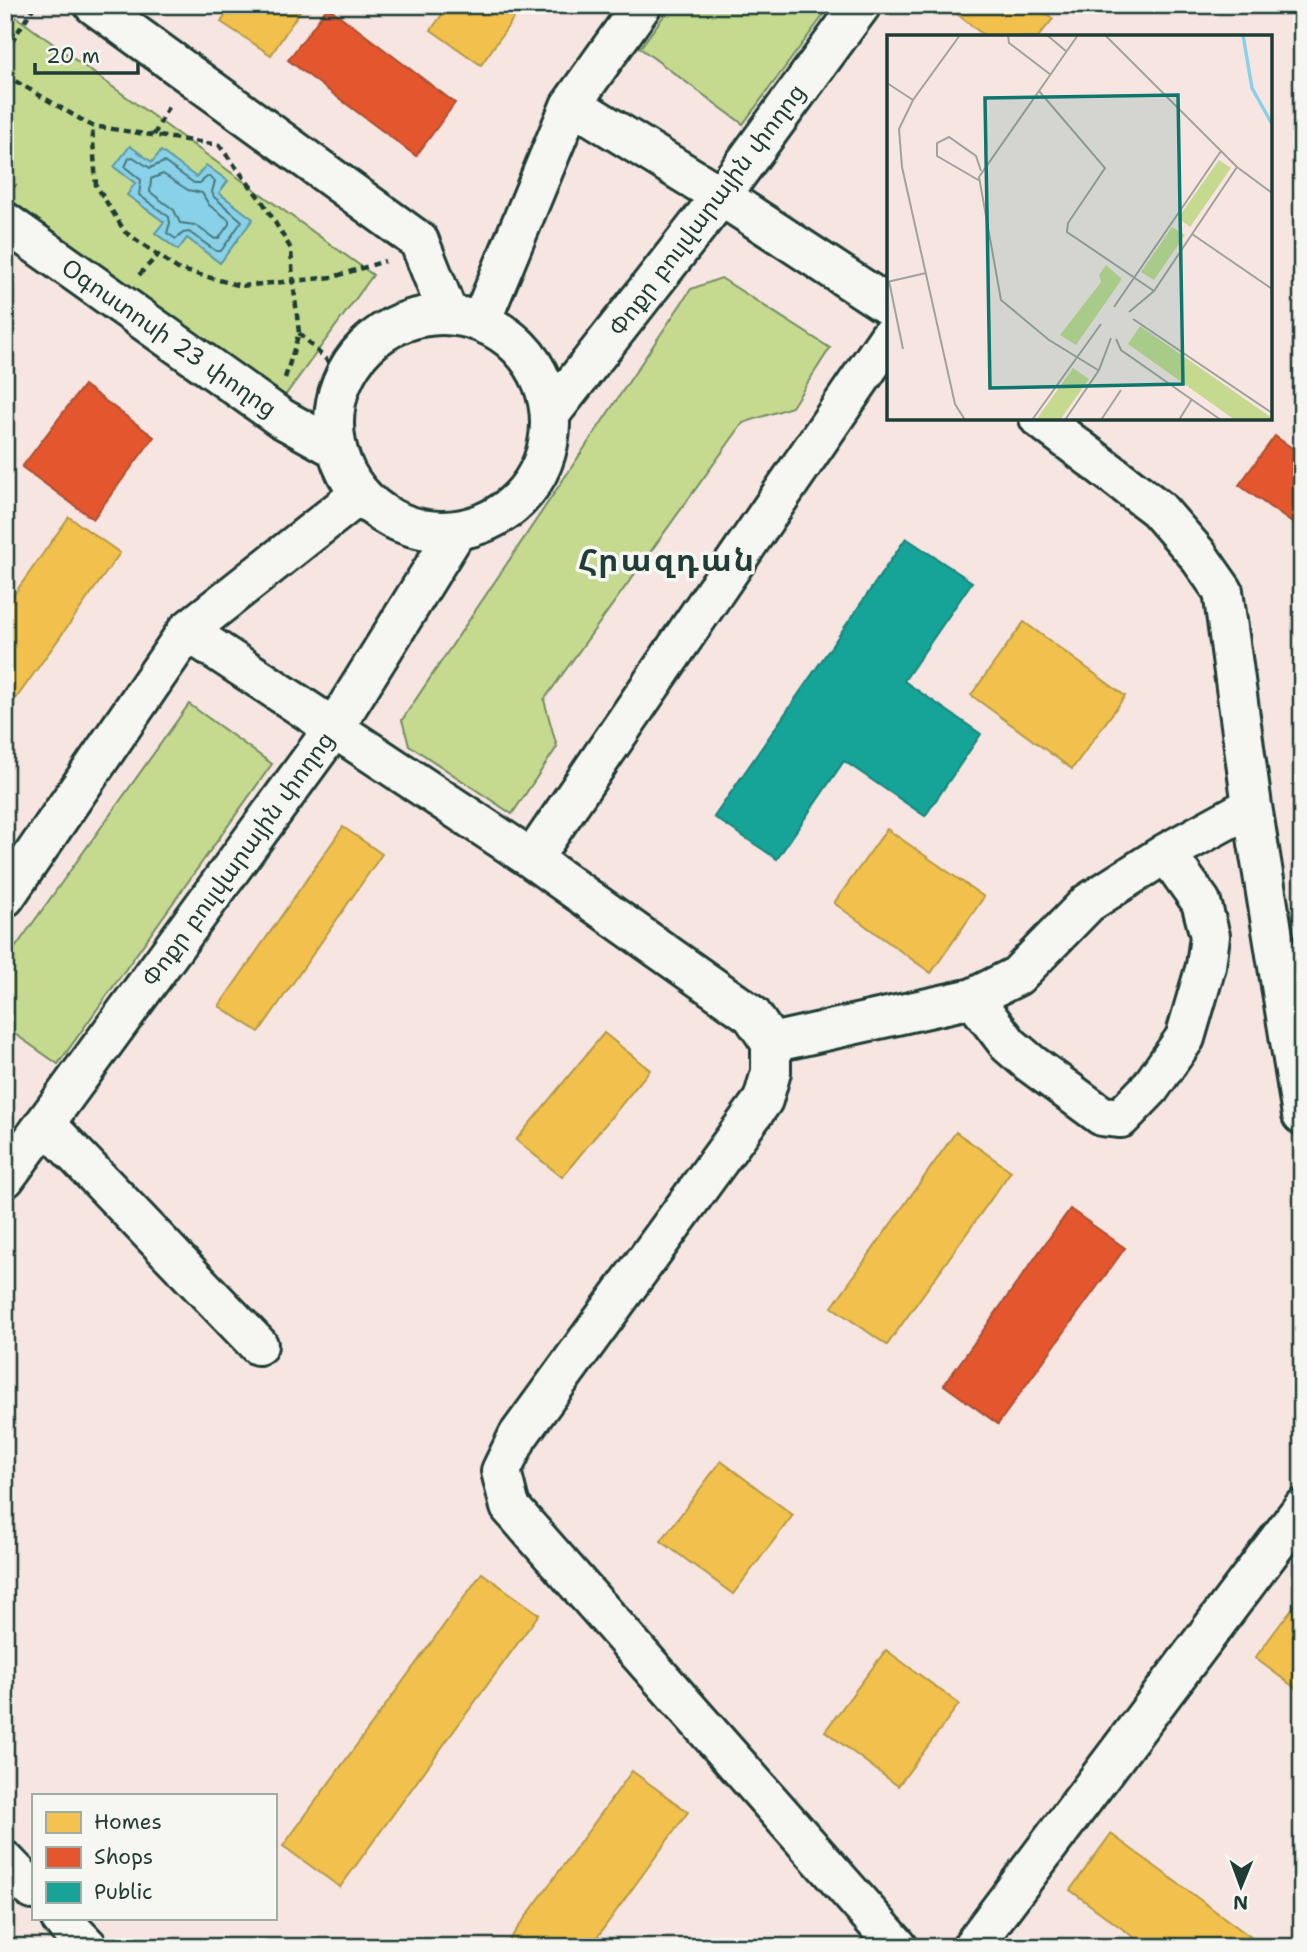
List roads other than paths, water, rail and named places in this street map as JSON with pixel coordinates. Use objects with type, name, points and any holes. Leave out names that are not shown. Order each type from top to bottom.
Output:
[{"type":"street","points":[[94,5],[419,241],[464,317]]},
{"type":"street","points":[[464,317],[572,104],[642,5]]},
{"type":"street","name":"Փոքր բուլվարային փողոց","points":[[551,413],[721,196],[860,5]]},
{"type":"street","points":[[572,104],[721,196],[887,305]]},
{"type":"street","name":"Օգոստոսի 23 փողոց","points":[[5,222],[281,418],[335,448]]},
{"type":"street","points":[[464,317],[508,335],[529,357],[544,383],[551,413],[547,454],[527,491],[496,517],[457,530],[430,531],[404,524],[380,512],[360,494],[348,478],[335,448],[334,418],[344,376],[369,342],[406,320],[464,317]]},
{"type":"street","points":[[532,859],[887,340]]},
{"type":"street","points":[[1042,420],[1158,509],[1197,554],[1223,591],[1252,806],[1302,1115]]},
{"type":"street","points":[[5,897],[187,631],[360,494]]},
{"type":"street","name":"Փոքր բուլվարային փողոց","points":[[5,1178],[334,728],[457,530]]},
{"type":"street","points":[[187,631],[532,859],[752,1015],[771,1043],[771,1072],[763,1100],[518,1436],[501,1471],[510,1507],[898,1947]]},
{"type":"street","points":[[771,1043],[973,998],[1017,976],[1088,903],[1166,853],[1252,806]]},
{"type":"street","points":[[973,998],[1009,1045],[1030,1063],[1102,1116],[1121,1118],[1150,1088],[1185,1038],[1206,967],[1210,936],[1201,902],[1166,853]]},
{"type":"street","points":[[45,1123],[258,1345]]},
{"type":"street","points":[[972,1947],[1302,1509]]},
{"type":"street","points":[[5,1861],[32,1889]]},
{"type":"street","points":[[62,1920],[88,1947]]},
{"type":"water","points":[[130,146],[152,162],[161,151],[196,177],[206,165],[228,181],[219,193],[253,219],[220,263],[187,238],[178,250],[155,233],[164,222],[127,195],[135,183],[114,167]]},
{"type":"district","name":"Հրազդան","points":[[667,559]]}]
